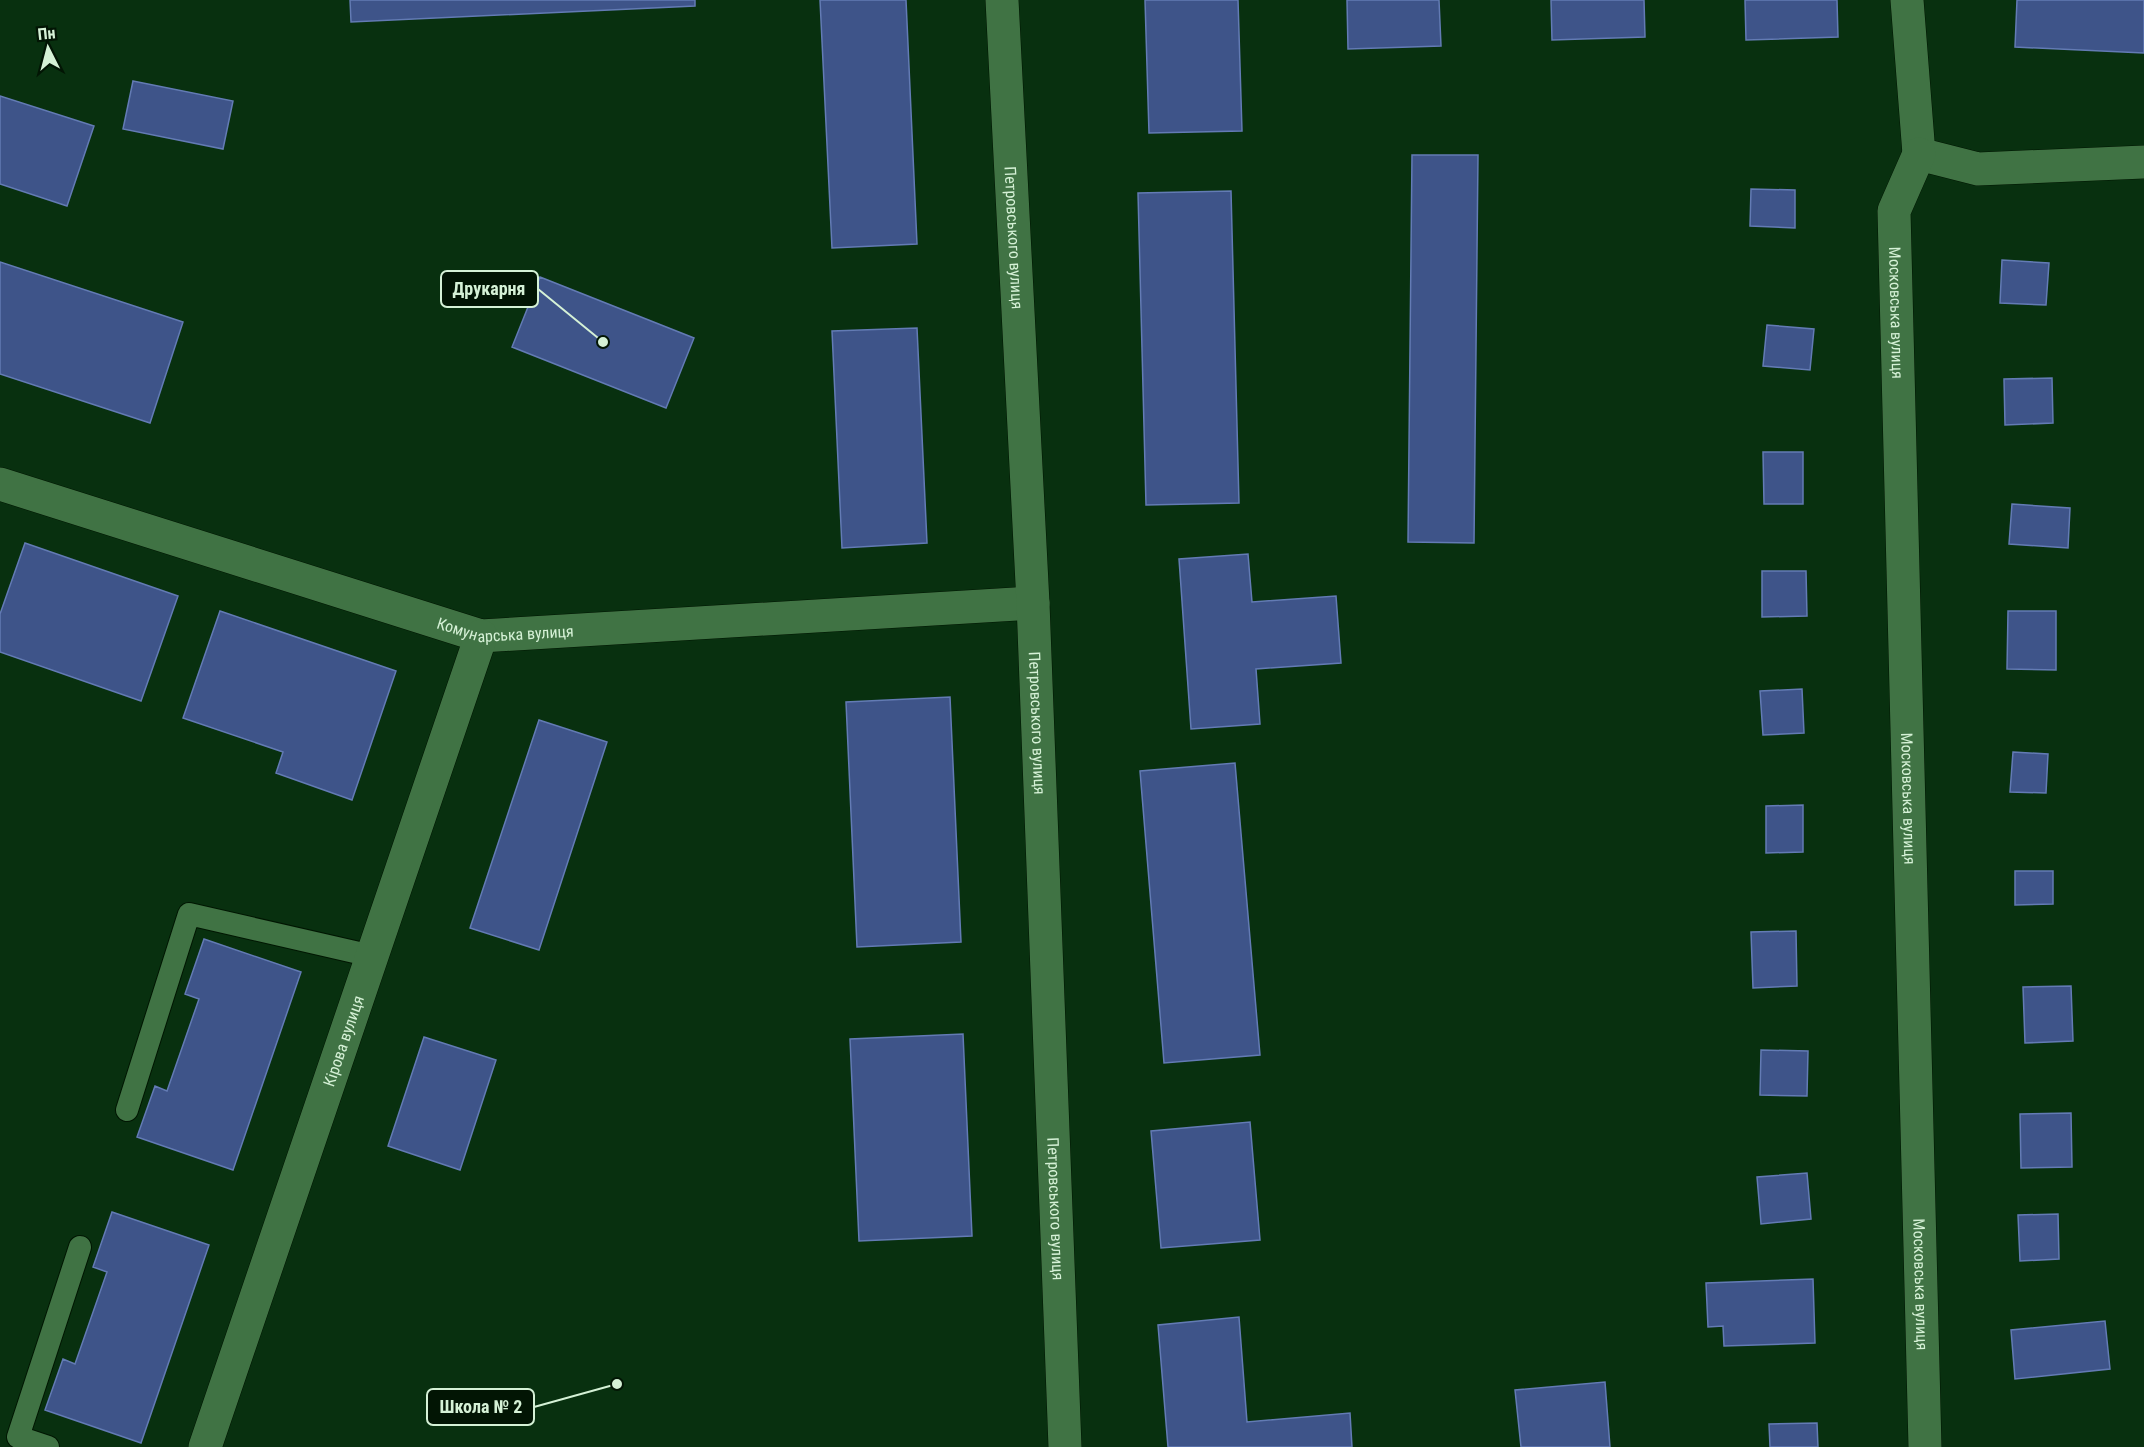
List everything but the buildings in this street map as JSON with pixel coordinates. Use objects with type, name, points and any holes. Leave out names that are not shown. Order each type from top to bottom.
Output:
[{"type":"street","name":"Петровського вулиця","points":[[1002,0],[1033,603],[1065,1447]]},
{"type":"street","points":[[1907,0],[1918,154],[1978,169],[2144,162]]},
{"type":"street","name":"Московська вулиця","points":[[1918,154],[1894,211],[1924,1447]]},
{"type":"street","name":"Комунарська вулиця","points":[[0,484],[481,636],[1033,603]]},
{"type":"street","name":"Кірова вулиця","points":[[205,1447],[481,636]]},
{"type":"lane","points":[[127,1110],[189,914],[372,956]]},
{"type":"lane","points":[[48,1447],[18,1437],[80,1247]]},
{"type":"place","name":"Друкарня","points":[[603,342]]},
{"type":"place","name":"Школа № 2","points":[[617,1384]]}]
